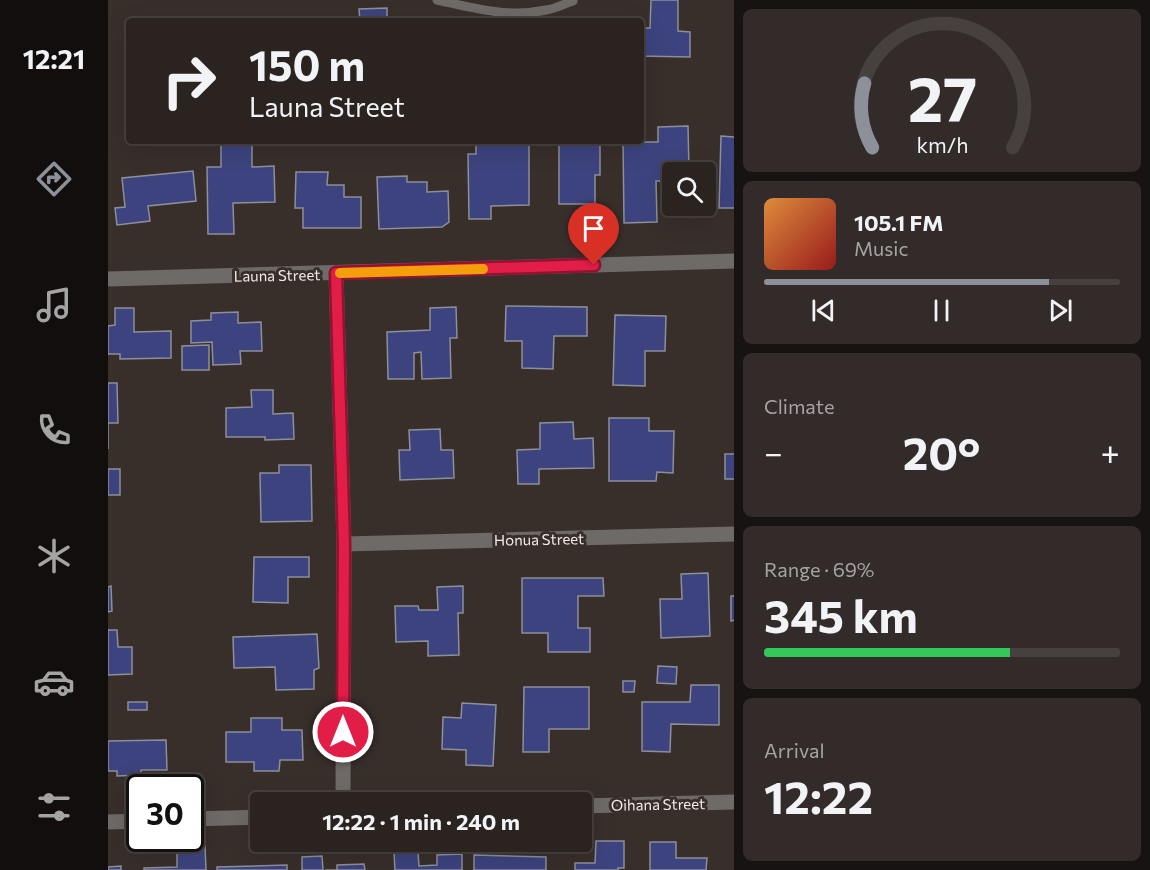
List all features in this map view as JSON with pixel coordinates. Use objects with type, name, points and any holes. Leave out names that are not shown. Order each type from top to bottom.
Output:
[{"type":"street","name":"Launa Street","points":[[108,279],[734,261]]},
{"type":"street","points":[[336,273],[344,544],[343,792]]},
{"type":"street","name":"Honua Street","points":[[344,544],[734,534]]},
{"type":"street","name":"Oihana Street","points":[[592,806],[734,802]]},
{"type":"street","points":[[204,819],[250,817]]},
{"type":"street","points":[[108,822],[126,821]]},
{"type":"lane","points":[[437,0],[499,13],[547,10],[573,1]]},
{"type":"building","points":[[651,0],[678,0],[678,31],[690,32],[690,57],[644,56],[644,28],[650,28]]},
{"type":"building","points":[[387,8],[387,18],[360,18],[359,9]]},
{"type":"building","points":[[688,126],[689,162],[662,162],[662,181],[656,181],[657,222],[624,223],[623,144],[658,142],[658,127]]},
{"type":"building","points":[[721,136],[734,137],[734,208],[719,208]]},
{"type":"building","points":[[221,144],[252,144],[252,167],[274,166],[275,202],[233,203],[234,234],[208,234],[207,167],[221,167]]},
{"type":"building","points":[[476,144],[529,145],[529,205],[491,206],[491,219],[469,219],[468,154],[476,154]]},
{"type":"building","points":[[559,144],[600,144],[600,175],[595,175],[595,204],[559,204]]},
{"type":"building","points":[[193,171],[196,201],[148,206],[150,221],[117,225],[115,208],[125,207],[122,178]]},
{"type":"building","points":[[296,172],[328,172],[327,185],[344,185],[344,197],[361,197],[361,228],[303,228],[303,208],[295,208]]},
{"type":"building","points":[[407,176],[407,182],[427,182],[427,192],[448,191],[449,222],[442,227],[379,229],[377,177]]},
{"type":"building","points":[[506,306],[587,307],[587,336],[554,336],[553,369],[522,368],[522,341],[505,341]]},
{"type":"building","points":[[456,307],[457,338],[450,338],[451,378],[422,379],[421,352],[414,353],[414,379],[388,379],[387,332],[430,330],[430,308]]},
{"type":"building","points":[[115,308],[134,308],[134,332],[171,331],[171,358],[120,359],[120,354],[108,354],[108,326],[115,325]]},
{"type":"building","points":[[238,312],[238,323],[261,322],[262,351],[240,351],[241,364],[213,365],[212,342],[191,343],[191,321],[211,320],[211,313]]},
{"type":"building","points":[[615,315],[666,316],[665,351],[645,351],[645,386],[613,385]]},
{"type":"building","points":[[209,345],[209,370],[182,370],[182,346]]},
{"type":"building","points":[[108,383],[117,383],[118,423],[108,423]]},
{"type":"building","points":[[251,390],[273,390],[273,414],[293,413],[294,439],[265,440],[265,437],[226,437],[226,408],[252,407]]},
{"type":"building","points":[[609,418],[649,418],[649,431],[674,431],[673,473],[657,472],[656,481],[609,481]]},
{"type":"building","points":[[573,422],[574,439],[593,438],[594,468],[539,469],[539,484],[518,484],[517,450],[540,449],[540,423]]},
{"type":"building","points":[[440,429],[441,450],[453,450],[454,478],[400,480],[399,450],[410,450],[409,430]]},
{"type":"building","points":[[725,454],[734,454],[734,479],[725,479]]},
{"type":"building","points":[[279,465],[311,465],[312,521],[261,522],[260,473],[279,473]]},
{"type":"building","points":[[108,469],[120,469],[120,495],[108,495]]},
{"type":"building","points":[[254,557],[309,557],[309,577],[288,577],[288,603],[253,602]]},
{"type":"building","points":[[708,573],[710,636],[661,638],[660,599],[682,599],[681,574]]},
{"type":"building","points":[[522,578],[603,578],[604,596],[578,596],[578,628],[590,628],[590,652],[548,652],[548,633],[522,633]]},
{"type":"building","points":[[111,586],[112,611],[108,612],[108,587]]},
{"type":"building","points":[[463,586],[463,613],[458,613],[459,655],[428,656],[428,641],[396,642],[395,606],[418,606],[419,610],[438,610],[437,587]]},
{"type":"building","points":[[731,596],[734,596],[734,620],[731,621]]},
{"type":"building","points":[[108,630],[117,630],[118,647],[132,647],[132,674],[108,675]]},
{"type":"building","points":[[317,634],[319,668],[314,670],[314,689],[276,690],[275,667],[234,668],[233,637]]},
{"type":"building","points":[[658,666],[677,667],[676,684],[657,683]]},
{"type":"building","points":[[623,681],[635,681],[634,692],[623,692]]},
{"type":"building","points":[[691,685],[719,685],[719,725],[671,724],[670,752],[642,751],[642,702],[690,702]]},
{"type":"building","points":[[524,687],[589,687],[589,729],[549,729],[549,752],[523,752]]},
{"type":"building","points":[[128,702],[147,702],[147,710],[128,710]]},
{"type":"building","points":[[462,703],[496,705],[493,766],[466,765],[466,750],[442,749],[443,717],[461,718]]},
{"type":"building","points":[[251,718],[282,718],[282,730],[302,730],[303,760],[280,760],[279,771],[254,771],[254,762],[226,762],[226,732],[251,732]]},
{"type":"building","points":[[166,740],[167,770],[141,770],[141,774],[117,776],[117,771],[108,771],[108,741]]},
{"type":"building","points":[[596,841],[624,841],[624,868],[575,870],[575,863],[595,863]]},
{"type":"building","points":[[650,842],[676,842],[676,858],[707,858],[706,870],[650,870]]},
{"type":"building","points":[[204,845],[206,870],[144,870],[144,868],[177,867],[177,852],[204,852]]},
{"type":"building","points":[[418,852],[419,866],[437,865],[437,855],[462,854],[462,870],[395,870],[394,853]]},
{"type":"building","points":[[474,855],[546,857],[546,870],[474,870]]},
{"type":"building","points":[[322,856],[323,870],[302,870],[302,857]]},
{"type":"building","points":[[364,864],[365,870],[337,870],[337,865]]},
{"type":"building","points":[[287,865],[287,870],[217,870],[217,867]]},
{"type":"building","points":[[121,866],[121,870],[108,870],[108,867]]},
{"type":"slow traffic","points":[[340,273],[483,269]]},
{"type":"route","points":[[343,732],[344,544],[336,273],[594,265]]}]
